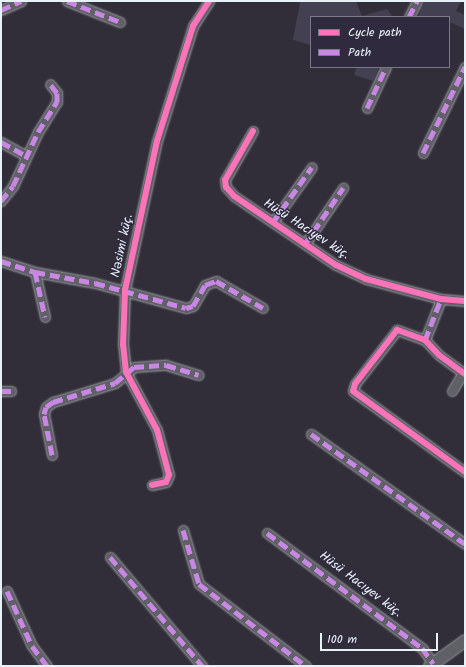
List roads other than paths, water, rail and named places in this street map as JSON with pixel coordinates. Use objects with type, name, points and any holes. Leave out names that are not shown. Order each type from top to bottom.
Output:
[{"type":"main road","name":"Hüsü Hacıyev küç.","points":[[432,665],[465,640]]},
{"type":"street","points":[[1,10],[21,1]]},
{"type":"street","points":[[67,1],[120,22]]},
{"type":"street","name":"Nəsimi küç.","points":[[152,485],[166,482],[169,475],[163,444],[126,372],[122,345],[125,290],[157,141],[193,26],[209,1]]},
{"type":"street","points":[[410,16],[417,1]]},
{"type":"street","points":[[423,153],[465,67]]},
{"type":"street","points":[[367,108],[386,68]]},
{"type":"street","points":[[1,201],[13,186],[26,156],[57,102],[57,93],[50,84]]},
{"type":"street","name":"Hüsü Hacıyev küç.","points":[[253,131],[225,180],[226,187],[234,196],[336,265],[366,279],[441,299],[465,301]]},
{"type":"street","points":[[1,142],[26,156]]},
{"type":"street","points":[[273,222],[312,167]]},
{"type":"street","points":[[305,244],[343,188]]},
{"type":"street","name":"Nəsimi küç.","points":[[1,261],[35,272],[125,290],[186,308],[193,306],[205,284],[216,281],[263,308]]},
{"type":"street","points":[[35,272],[45,317]]},
{"type":"street","points":[[424,340],[441,299]]},
{"type":"street","points":[[452,391],[464,373],[439,355],[424,340],[397,330],[355,384],[353,391],[465,472]]},
{"type":"street","points":[[52,455],[44,414],[46,407],[115,383],[126,372],[134,367],[166,365],[199,374]]},
{"type":"street","points":[[1,391],[11,391]]},
{"type":"street","points":[[311,434],[465,544]]},
{"type":"street","points":[[183,530],[199,584],[306,666]]},
{"type":"street","name":"Hüsü Hacıyev küç.","points":[[267,533],[422,648],[432,665]]},
{"type":"street","points":[[110,557],[202,666]]},
{"type":"street","points":[[6,591],[32,646],[47,666]]}]
